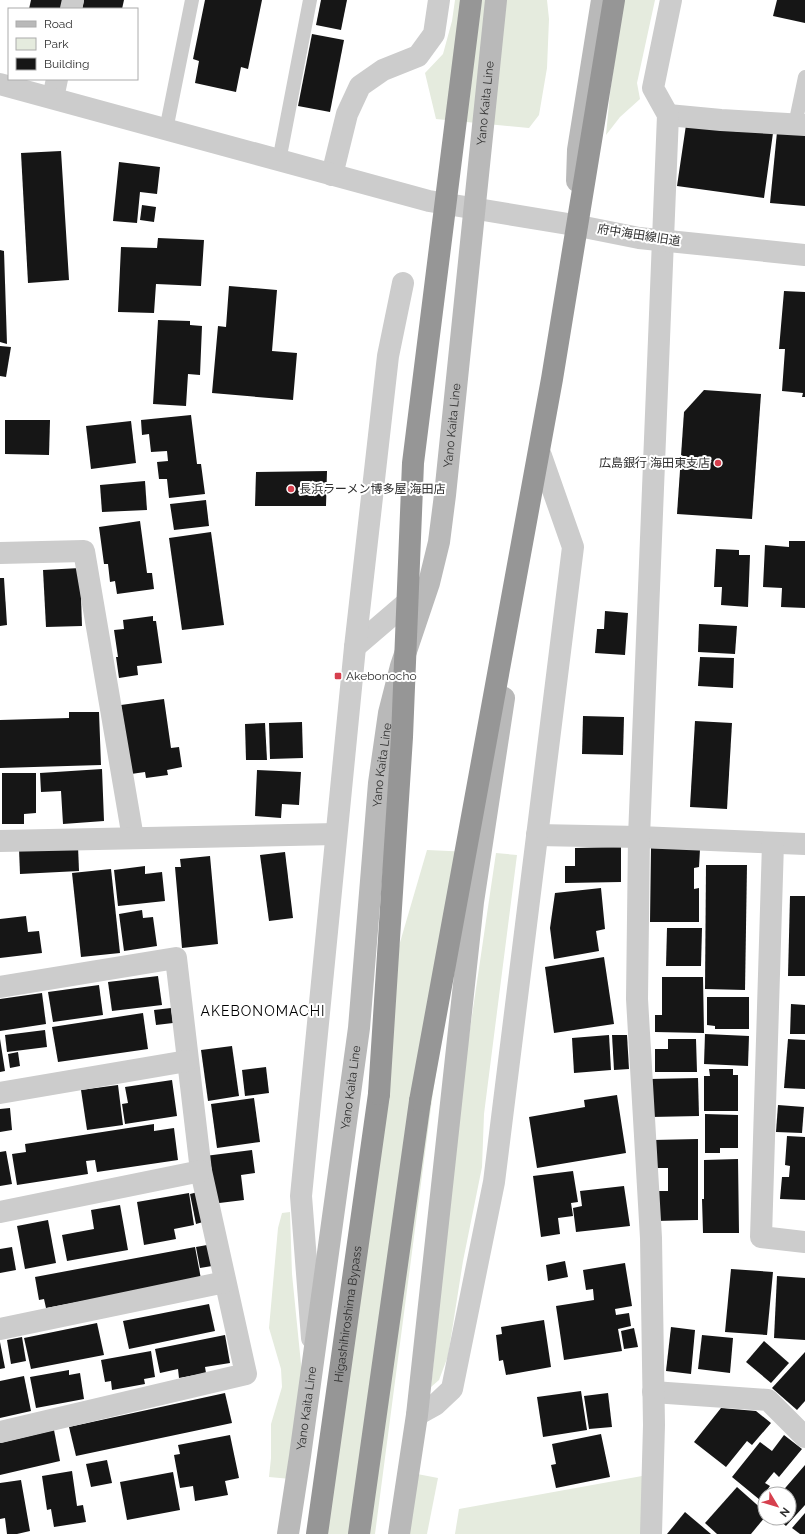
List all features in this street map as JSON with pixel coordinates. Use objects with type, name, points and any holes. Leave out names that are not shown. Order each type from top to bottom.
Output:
[{"type":"highway","name":"Higashihiroshima Bypass","points":[[317,1534],[379,1094],[402,737],[413,463],[471,0]]},
{"type":"highway","points":[[359,1534],[420,1101],[552,378],[614,0]]},
{"type":"main road","name":"Yano Kaita Line","points":[[288,1534],[359,1028],[378,783],[389,713],[401,666],[429,583],[439,542],[496,0]]},
{"type":"main road","points":[[400,1534],[418,1415],[473,902],[541,456],[574,224],[578,150],[602,0]]},
{"type":"street","points":[[332,175],[348,114],[360,86],[383,70],[418,56],[434,34],[439,0]]},
{"type":"street","points":[[651,1534],[654,1425],[651,1238],[637,998],[639,837],[668,115],[653,88],[671,0]]},
{"type":"street","name":"府中海田線旧道","points":[[0,84],[55,89],[166,130],[429,201],[574,224],[639,238],[805,255]]},
{"type":"street","points":[[668,115],[800,125]]},
{"type":"street","points":[[313,1359],[301,1196],[355,647],[388,356],[403,283]]},
{"type":"street","points":[[418,1415],[435,1405],[452,1389],[494,1182],[573,547],[541,456]]},
{"type":"street","points":[[0,553],[84,551],[133,838]]},
{"type":"street","points":[[355,647],[429,583]]},
{"type":"street","points":[[0,841],[336,834]]},
{"type":"street","points":[[537,835],[639,837],[805,844]]},
{"type":"street","points":[[773,843],[761,1237],[805,1242]]},
{"type":"street","points":[[0,987],[176,958],[200,1171],[246,1374],[0,1432]]},
{"type":"street","points":[[0,1093],[187,1061]]},
{"type":"street","points":[[0,1212],[200,1171]]},
{"type":"street","points":[[0,1329],[225,1282]]},
{"type":"street","points":[[653,1392],[768,1400],[805,1437]]},
{"type":"lane","points":[[166,130],[192,0]]},
{"type":"lane","points":[[279,161],[310,0]]},
{"type":"lane","points":[[800,125],[805,77]]},
{"type":"green space","points":[[455,0],[547,0],[549,19],[547,68],[539,115],[529,128],[436,119],[425,73],[443,54],[452,21]]},
{"type":"green space","points":[[623,0],[655,0],[637,83],[640,99],[620,117],[606,135],[610,93]]},
{"type":"green space","points":[[427,850],[471,852],[433,1092],[375,1534],[310,1534],[394,963]]},
{"type":"green space","points":[[496,853],[517,855],[484,1114],[482,1167],[463,1261],[448,1356],[439,1380],[431,1387],[460,1097]]},
{"type":"green space","points":[[290,1212],[292,1274],[303,1384],[291,1479],[269,1477],[271,1458],[271,1424],[282,1387],[281,1369],[269,1328],[278,1228],[282,1213]]},
{"type":"green space","points":[[412,1473],[438,1478],[427,1534],[405,1534]]},
{"type":"green space","points":[[642,1476],[644,1534],[455,1534],[459,1509]]},
{"type":"building","points":[[31,0],[66,0],[64,8],[29,8]]},
{"type":"building","points":[[84,0],[124,0],[122,8],[82,8]]},
{"type":"building","points":[[205,0],[262,0],[248,69],[241,67],[236,92],[195,83],[199,61],[193,59]]},
{"type":"building","points":[[321,0],[347,0],[341,30],[316,25]]},
{"type":"building","points":[[777,0],[805,0],[805,23],[773,16]]},
{"type":"building","points":[[312,34],[344,40],[330,112],[298,106]]},
{"type":"building","points":[[686,125],[742,132],[742,128],[773,133],[764,198],[677,186]]},
{"type":"building","points":[[777,132],[805,135],[805,206],[770,203]]},
{"type":"building","points":[[61,151],[69,280],[28,283],[21,153]]},
{"type":"building","points":[[119,162],[160,167],[157,194],[140,192],[137,223],[113,221]]},
{"type":"building","points":[[142,205],[156,207],[154,222],[140,220]]},
{"type":"building","points":[[158,238],[204,240],[201,286],[156,284],[154,313],[118,312],[121,247],[157,248]]},
{"type":"building","points":[[0,250],[4,251],[7,344],[0,342]]},
{"type":"building","points":[[229,286],[277,290],[272,351],[297,353],[293,400],[212,393],[218,326],[226,327]]},
{"type":"building","points":[[784,291],[805,292],[805,397],[802,397],[803,393],[782,391],[785,349],[779,349]]},
{"type":"building","points":[[158,320],[190,321],[190,325],[202,326],[200,375],[188,374],[186,406],[153,404]]},
{"type":"building","points":[[0,346],[11,347],[6,377],[0,376]]},
{"type":"building","name":"広島銀行 海田東支店","points":[[704,390],[761,394],[752,519],[677,514],[684,412]]},
{"type":"building","points":[[191,415],[197,464],[201,464],[205,494],[169,498],[167,479],[159,479],[157,462],[168,461],[167,451],[151,452],[149,434],[142,435],[141,420]]},
{"type":"building","points":[[5,420],[50,420],[49,455],[5,454]]},
{"type":"building","points":[[131,421],[136,463],[91,469],[86,426]]},
{"type":"building","name":"長浜ラーメン博多屋 海田店","points":[[327,471],[326,506],[255,506],[256,472]]},
{"type":"building","points":[[145,481],[147,510],[102,512],[100,485]]},
{"type":"building","points":[[206,500],[209,526],[174,530],[170,504]]},
{"type":"building","points":[[140,521],[147,573],[152,573],[154,589],[117,594],[115,581],[110,582],[108,564],[104,564],[99,527]]},
{"type":"building","points":[[211,532],[224,625],[182,630],[169,538]]},
{"type":"building","points":[[789,541],[805,541],[805,608],[781,607],[782,588],[763,587],[765,545],[789,547]]},
{"type":"building","points":[[716,549],[739,550],[739,555],[750,555],[748,607],[721,605],[722,587],[714,587]]},
{"type":"building","points":[[80,568],[82,626],[46,627],[43,570]]},
{"type":"building","points":[[0,578],[4,578],[7,625],[0,626]]},
{"type":"building","points":[[605,611],[628,613],[625,655],[595,653],[597,629],[604,629]]},
{"type":"building","points":[[153,616],[153,621],[156,621],[162,663],[137,666],[138,675],[119,678],[114,630],[124,629],[123,620]]},
{"type":"building","points":[[699,624],[737,626],[735,654],[698,652]]},
{"type":"building","points":[[700,657],[734,658],[733,688],[698,686]]},
{"type":"building","points":[[164,699],[171,748],[179,747],[182,767],[167,770],[168,775],[146,778],[145,772],[131,774],[121,705]]},
{"type":"building","points":[[69,712],[99,712],[101,765],[0,768],[0,720],[69,718]]},
{"type":"building","points":[[583,716],[624,717],[623,755],[582,754]]},
{"type":"building","points":[[695,721],[732,723],[727,809],[690,807]]},
{"type":"building","points":[[302,722],[303,758],[270,759],[269,723]]},
{"type":"building","points":[[265,723],[267,760],[246,760],[245,724]]},
{"type":"building","points":[[102,769],[104,821],[63,824],[61,791],[41,792],[40,773]]},
{"type":"building","points":[[257,770],[301,772],[299,805],[282,804],[281,818],[255,816]]},
{"type":"building","points":[[2,773],[36,773],[36,813],[24,814],[24,824],[2,824]]},
{"type":"building","points":[[78,846],[79,871],[20,874],[19,849]]},
{"type":"building","points":[[621,847],[621,882],[565,883],[565,866],[575,866],[575,848]]},
{"type":"building","points":[[651,848],[700,849],[699,867],[694,868],[694,889],[699,888],[699,922],[650,922]]},
{"type":"building","points":[[285,852],[293,918],[269,921],[260,855]]},
{"type":"building","points":[[210,856],[218,944],[182,948],[175,867],[181,867],[180,859]]},
{"type":"building","points":[[706,865],[747,865],[745,990],[705,989]]},
{"type":"building","points":[[145,866],[145,874],[162,872],[165,901],[118,906],[114,870]]},
{"type":"building","points":[[111,869],[120,953],[81,957],[72,873]]},
{"type":"building","points":[[601,888],[605,929],[596,931],[599,951],[554,959],[550,928],[555,893]]},
{"type":"building","points":[[790,896],[805,896],[805,976],[788,976]]},
{"type":"building","points":[[142,910],[143,918],[153,917],[157,946],[124,951],[119,914]]},
{"type":"building","points":[[26,916],[28,932],[39,931],[42,953],[0,958],[0,919]]},
{"type":"building","points":[[667,928],[702,928],[701,966],[666,966]]},
{"type":"building","points":[[604,957],[614,1024],[554,1033],[545,967]]},
{"type":"building","points":[[158,976],[162,1005],[112,1011],[108,982]]},
{"type":"building","points":[[662,977],[703,977],[704,1033],[655,1032],[655,1015],[662,1015]]},
{"type":"building","points":[[99,985],[103,1015],[53,1022],[48,992]]},
{"type":"building","points":[[42,993],[46,1024],[0,1031],[0,999]]},
{"type":"building","points":[[707,997],[749,997],[749,1029],[715,1029],[715,1026],[707,1025]]},
{"type":"building","points":[[791,1004],[805,1005],[805,1034],[790,1034]]},
{"type":"building","points":[[171,1008],[173,1023],[156,1025],[154,1010]]},
{"type":"building","points":[[143,1013],[148,1049],[58,1062],[52,1027]]},
{"type":"building","points":[[45,1030],[47,1047],[7,1052],[5,1035]]},
{"type":"building","points":[[705,1034],[749,1036],[748,1066],[704,1064]]},
{"type":"building","points":[[609,1035],[611,1070],[574,1073],[572,1038]]},
{"type":"building","points":[[612,1035],[627,1035],[629,1069],[614,1070]]},
{"type":"building","points":[[0,1039],[5,1071],[0,1072]]},
{"type":"building","points":[[668,1039],[696,1039],[697,1072],[655,1072],[655,1049],[668,1049]]},
{"type":"building","points":[[788,1039],[805,1040],[805,1089],[784,1088]]},
{"type":"building","points":[[232,1046],[239,1096],[208,1101],[201,1050]]},
{"type":"building","points":[[18,1052],[20,1066],[10,1068],[8,1054]]},
{"type":"building","points":[[266,1067],[269,1093],[245,1096],[242,1070]]},
{"type":"building","points":[[709,1069],[733,1069],[733,1075],[738,1075],[738,1111],[704,1111],[704,1076],[710,1076]]},
{"type":"building","points":[[698,1078],[699,1116],[651,1117],[650,1079]]},
{"type":"building","points":[[172,1080],[177,1116],[125,1124],[122,1104],[128,1103],[125,1087]]},
{"type":"building","points":[[118,1085],[123,1125],[87,1130],[81,1090]]},
{"type":"building","points":[[617,1095],[626,1153],[537,1168],[529,1117],[585,1107],[584,1100]]},
{"type":"building","points":[[254,1098],[260,1142],[217,1148],[211,1104]]},
{"type":"building","points":[[778,1105],[804,1107],[802,1133],[776,1132]]},
{"type":"building","points":[[10,1108],[12,1130],[0,1132],[0,1109]]},
{"type":"building","points":[[705,1114],[738,1115],[738,1148],[720,1148],[720,1153],[705,1153]]},
{"type":"building","points":[[154,1124],[154,1131],[174,1128],[178,1160],[97,1172],[95,1160],[86,1161],[88,1174],[17,1185],[12,1154],[26,1152],[25,1144]]},
{"type":"building","points":[[787,1136],[805,1137],[805,1200],[780,1199],[782,1177],[789,1177],[790,1166],[785,1165]]},
{"type":"building","points":[[698,1139],[698,1220],[655,1221],[654,1191],[668,1191],[668,1168],[653,1168],[653,1140]]},
{"type":"building","points":[[252,1150],[255,1173],[241,1175],[244,1200],[211,1204],[205,1156]]},
{"type":"building","points":[[6,1151],[12,1184],[0,1186],[0,1152]]},
{"type":"building","points":[[738,1159],[739,1233],[703,1233],[702,1199],[704,1199],[704,1160]]},
{"type":"building","points":[[573,1171],[578,1202],[571,1203],[573,1216],[558,1218],[560,1234],[541,1237],[533,1176]]},
{"type":"building","points":[[624,1186],[630,1226],[576,1232],[573,1208],[582,1206],[580,1191]]},
{"type":"building","points":[[198,1192],[203,1222],[196,1224],[190,1194]]},
{"type":"building","points":[[189,1193],[194,1225],[174,1229],[176,1239],[144,1245],[137,1202]]},
{"type":"building","points":[[120,1205],[128,1250],[67,1261],[62,1235],[94,1229],[91,1210]]},
{"type":"building","points":[[48,1220],[56,1263],[25,1269],[17,1226]]},
{"type":"building","points":[[207,1245],[212,1266],[200,1268],[196,1247]]},
{"type":"building","points":[[12,1247],[16,1270],[0,1273],[0,1249]]},
{"type":"building","points":[[195,1247],[201,1279],[46,1308],[44,1299],[39,1300],[35,1277]]},
{"type":"building","points":[[565,1261],[568,1277],[548,1281],[546,1265]]},
{"type":"building","points":[[625,1263],[632,1306],[615,1309],[616,1315],[629,1313],[631,1326],[618,1329],[622,1351],[564,1360],[556,1306],[594,1300],[593,1289],[586,1290],[583,1270]]},
{"type":"building","points":[[731,1269],[773,1272],[767,1335],[725,1332]]},
{"type":"building","points":[[777,1276],[805,1278],[805,1340],[774,1338]]},
{"type":"building","points":[[209,1304],[215,1331],[129,1349],[123,1321]]},
{"type":"building","points":[[544,1320],[551,1367],[506,1375],[503,1360],[499,1361],[496,1335],[502,1334],[501,1327]]},
{"type":"building","points":[[97,1323],[104,1355],[31,1369],[24,1338]]},
{"type":"building","points":[[671,1327],[695,1330],[691,1374],[666,1371]]},
{"type":"building","points":[[634,1328],[638,1347],[624,1349],[621,1331]]},
{"type":"building","points":[[225,1335],[230,1363],[205,1367],[206,1373],[179,1378],[178,1369],[160,1373],[155,1349]]},
{"type":"building","points":[[702,1335],[733,1338],[730,1373],[698,1369]]},
{"type":"building","points":[[22,1337],[26,1361],[11,1364],[7,1340]]},
{"type":"building","points":[[764,1341],[789,1363],[771,1383],[746,1362]]},
{"type":"building","points":[[0,1342],[5,1368],[0,1369]]},
{"type":"building","points":[[151,1351],[155,1377],[144,1379],[145,1384],[112,1390],[111,1381],[105,1382],[101,1360]]},
{"type":"building","points":[[805,1352],[805,1401],[797,1410],[772,1388]]},
{"type":"building","points":[[69,1370],[69,1375],[80,1373],[84,1399],[36,1408],[30,1377]]},
{"type":"building","points":[[24,1376],[31,1411],[0,1418],[0,1381]]},
{"type":"building","points":[[581,1391],[587,1430],[543,1437],[537,1397]]},
{"type":"building","points":[[225,1393],[232,1423],[76,1456],[69,1427]]},
{"type":"building","points":[[608,1393],[612,1427],[589,1429],[584,1396]]},
{"type":"building","points":[[721,1408],[756,1411],[771,1423],[752,1445],[747,1441],[726,1467],[694,1442]]},
{"type":"building","points":[[54,1430],[60,1461],[0,1475],[0,1443]]},
{"type":"building","points":[[601,1434],[610,1477],[556,1488],[551,1465],[556,1464],[552,1444]]},
{"type":"building","points":[[230,1435],[239,1478],[225,1481],[228,1495],[195,1501],[193,1486],[180,1488],[174,1455],[180,1454],[178,1445]]},
{"type":"building","points":[[784,1435],[802,1449],[779,1477],[774,1472],[765,1483],[770,1486],[757,1486],[757,1498],[732,1477],[760,1442],[772,1451]]},
{"type":"building","points":[[107,1460],[112,1483],[91,1487],[86,1464]]},
{"type":"building","points":[[805,1465],[805,1505],[797,1514],[797,1486],[787,1486]]},
{"type":"building","points":[[72,1471],[77,1506],[83,1505],[86,1522],[54,1527],[51,1509],[47,1510],[42,1476]]},
{"type":"building","points":[[173,1472],[180,1510],[127,1520],[120,1482]]},
{"type":"building","points":[[21,1480],[30,1531],[17,1534],[7,1534],[5,1518],[0,1519],[0,1483]]},
{"type":"building","points":[[737,1487],[757,1505],[758,1526],[751,1534],[717,1534],[705,1523]]},
{"type":"building","points":[[685,1512],[711,1534],[667,1534]]},
{"type":"building","points":[[805,1513],[805,1534],[800,1534],[792,1528],[794,1526],[797,1526],[797,1522]]},
{"type":"place","name":"広島銀行 海田東支店","points":[[718,463]]},
{"type":"place","name":"長浜ラーメン博多屋 海田店","points":[[291,489]]},
{"type":"place","name":"Akebonocho","points":[[338,676]]},
{"type":"district","name":"AKEBONOMACHI","points":[[263,1011]]}]
